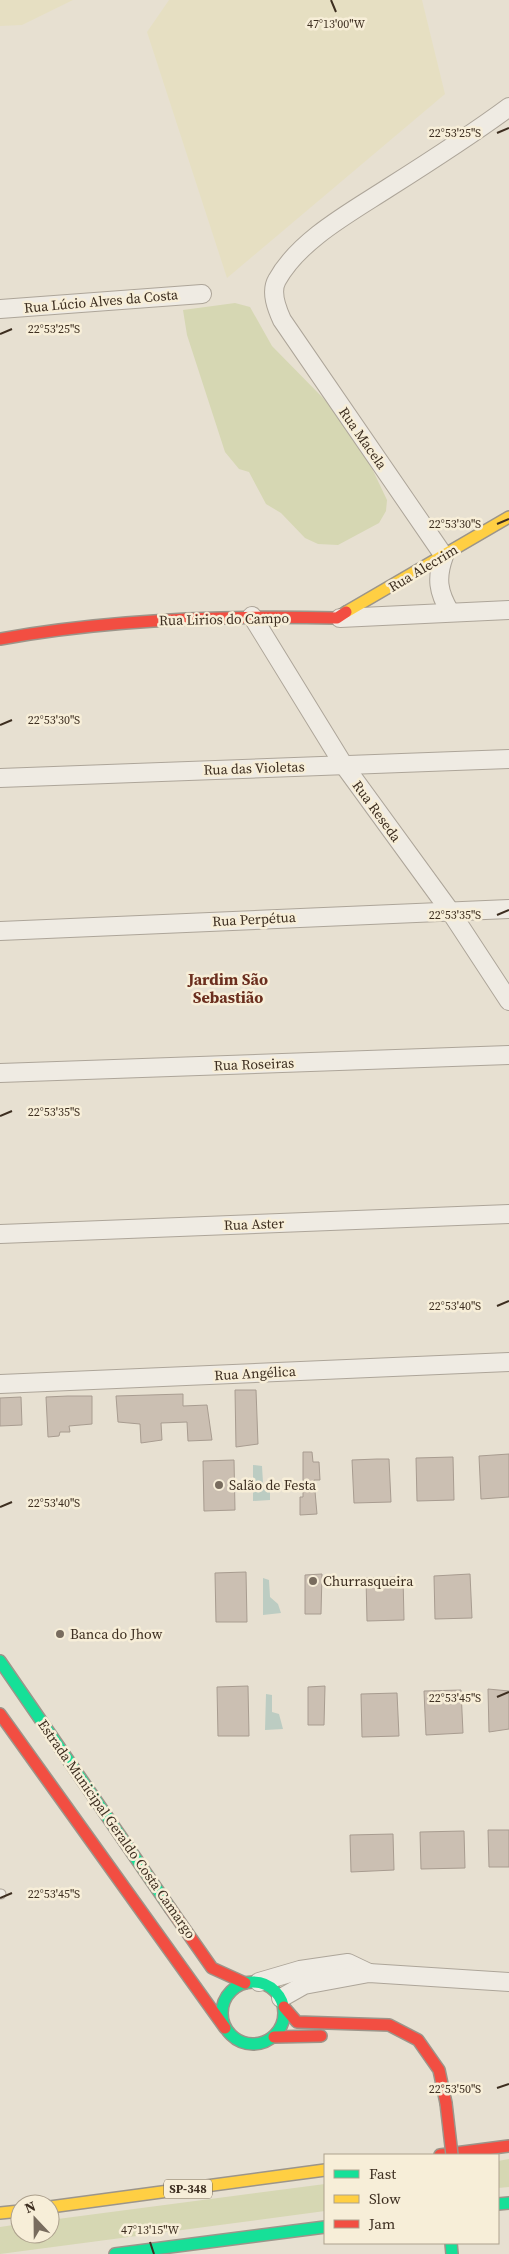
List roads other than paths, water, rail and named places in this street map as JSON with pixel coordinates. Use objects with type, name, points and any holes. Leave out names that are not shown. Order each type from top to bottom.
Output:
[{"type":"main road","name":"Rua Alecrim","points":[[337,618],[509,517]]},
{"type":"main road","name":"Rua Lirios do Campo","points":[[0,639],[50,630],[153,620],[252,616],[337,618]]},
{"type":"main road","name":"Estrada Municipal Geraldo Costa Camargo","points":[[0,1661],[212,1968],[252,1982]]},
{"type":"main road","name":"Estrada Municipal Geraldo Costa Camargo","points":[[0,1714],[225,2028]]},
{"type":"main road","points":[[440,2154],[428,2068],[408,2045],[387,2034],[364,2032],[274,2037],[261,2043],[247,2044],[234,2038],[225,2028],[222,2014],[224,2000],[232,1989],[252,1982],[272,1988],[297,2022],[389,2025],[418,2040],[439,2070],[446,2103],[452,2154]]},
{"type":"main road","points":[[274,2037],[282,2026],[282,2003]]},
{"type":"main road","points":[[448,2154],[509,2146]]},
{"type":"main road","name":"SP-348","points":[[60,2206],[324,2170]]},
{"type":"main road","points":[[115,2254],[324,2227]]},
{"type":"street","name":"Rua Macela","points":[[444,556],[282,320],[275,304],[276,281],[294,258],[329,227],[509,107]]},
{"type":"street","name":"Rua Lúcio Alves da Costa","points":[[0,310],[202,294]]},
{"type":"street","points":[[444,556],[438,570],[438,585],[450,612]]},
{"type":"street","name":"Rua Lirios do Campo","points":[[337,618],[509,610]]},
{"type":"street","name":"Rua Reseda","points":[[252,616],[343,764],[450,911],[509,1001]]},
{"type":"street","name":"Rua das Violetas","points":[[0,778],[509,759]]},
{"type":"street","name":"Rua Perpétua","points":[[0,931],[509,909]]},
{"type":"street","name":"Rua Roseiras","points":[[0,1073],[509,1055]]},
{"type":"street","name":"Rua Aster","points":[[0,1234],[509,1214]]},
{"type":"street","name":"Rua Angélica","points":[[1,1383],[509,1362]]},
{"type":"street","points":[[252,1982],[300,1970],[348,1963],[369,1973]]},
{"type":"street","points":[[282,2003],[304,1986],[369,1973],[509,1982]]},
{"type":"place","name":"Salão de Festa","points":[[219,1485]]},
{"type":"place","name":"Churrasqueira","points":[[313,1581]]},
{"type":"place","name":"Banca do Jhow","points":[[60,1634]]},
{"type":"district","name":"Jardim São Sebastião","points":[[228,988]]}]
